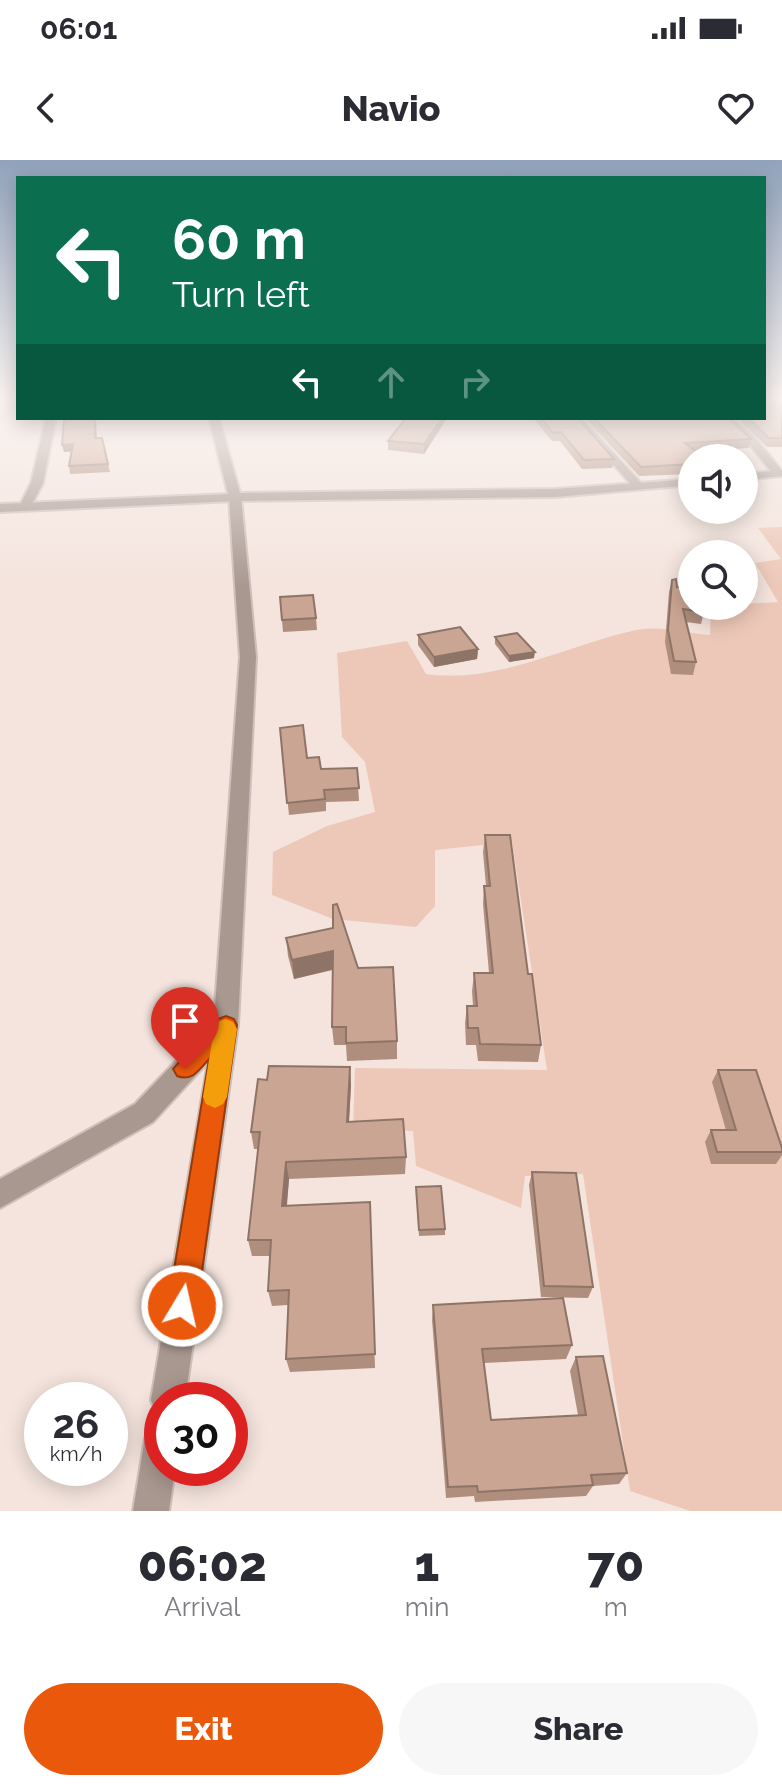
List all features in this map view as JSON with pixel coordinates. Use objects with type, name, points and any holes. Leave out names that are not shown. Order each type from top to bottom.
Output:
[{"type":"street","points":[[25,507],[37,483],[42,461]]},
{"type":"street","points":[[171,1382],[226,1025],[248,657],[235,497],[225,461]]},
{"type":"street","points":[[616,461],[639,487]]},
{"type":"street","points":[[758,475],[780,473]]},
{"type":"street","points":[[0,508],[235,497],[555,493],[678,483]]},
{"type":"street","points":[[0,1194],[144,1113],[226,1025]]},
{"type":"street","points":[[151,1511],[155,1486]]},
{"type":"shaded area","points":[[782,527],[782,1511],[690,1511],[630,1491],[583,1174],[525,1176],[521,1208],[416,1166],[413,1131],[353,1129],[355,1068],[547,1070],[512,842],[435,850],[435,906],[416,927],[333,919],[272,895],[273,852],[327,826],[375,812],[365,762],[342,737],[337,653],[407,641],[426,674],[453,676],[506,668],[636,630],[663,629],[710,635],[711,620],[758,620],[758,603],[778,602],[758,568],[758,563],[781,559],[758,528]]},
{"type":"building","points":[[70,461],[107,461],[108,464],[69,466]]},
{"type":"building","points":[[635,461],[678,461],[678,465],[641,467]]},
{"type":"building","points":[[676,579],[678,587],[678,620],[686,620],[696,662],[674,661],[668,630],[672,580]]},
{"type":"building","points":[[313,595],[316,618],[282,620],[280,597]]},
{"type":"building","points":[[460,627],[478,649],[434,657],[418,635]]},
{"type":"building","points":[[517,633],[535,652],[509,656],[495,637]]},
{"type":"building","points":[[303,725],[307,758],[319,757],[321,769],[357,768],[359,788],[324,790],[325,799],[287,803],[280,728]]},
{"type":"building","points":[[485,835],[510,835],[528,974],[532,974],[541,1045],[480,1044],[478,1028],[468,1028],[467,1006],[477,1006],[474,973],[493,973],[484,886],[490,886]]},
{"type":"building","points":[[337,904],[358,968],[393,967],[397,1041],[346,1043],[346,1027],[332,1027],[333,951],[292,960],[286,938],[333,928],[333,905]]},
{"type":"building","points":[[269,1066],[350,1067],[347,1122],[403,1119],[406,1157],[286,1162],[282,1206],[370,1202],[375,1354],[286,1359],[289,1290],[268,1291],[271,1240],[248,1240],[260,1132],[251,1132],[258,1079],[267,1080]]},
{"type":"building","points":[[718,1070],[756,1070],[782,1152],[717,1152],[711,1130],[736,1130]]},
{"type":"building","points":[[532,1172],[576,1173],[593,1287],[544,1286]]},
{"type":"building","points":[[441,1186],[445,1229],[419,1230],[416,1187]]},
{"type":"building","points":[[563,1298],[572,1345],[482,1349],[491,1420],[586,1415],[576,1357],[603,1356],[627,1473],[591,1475],[593,1485],[478,1492],[477,1486],[448,1487],[433,1305]]},
{"type":"slow traffic","points":[[215,1097],[225,1029]]},
{"type":"route","points":[[182,1306],[226,1025],[185,1069]]}]
